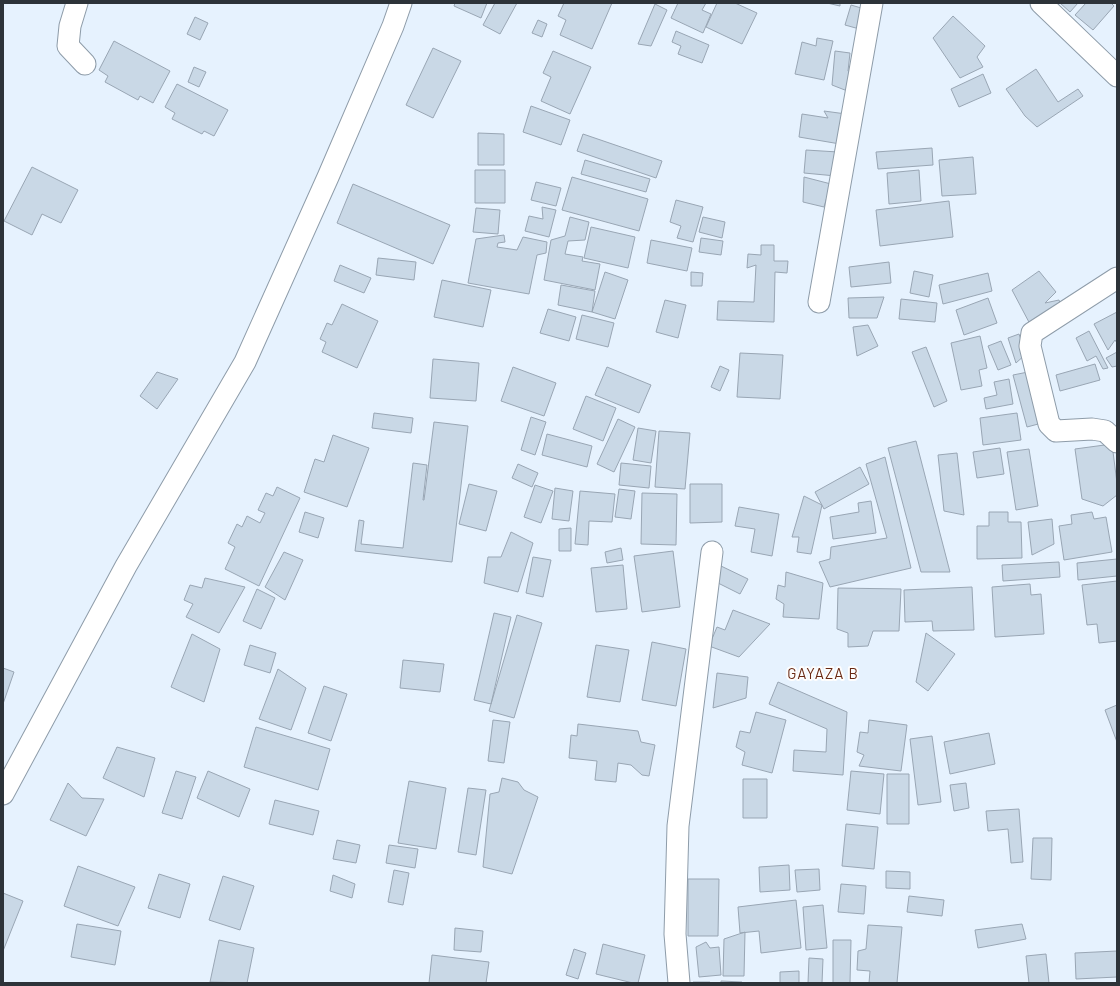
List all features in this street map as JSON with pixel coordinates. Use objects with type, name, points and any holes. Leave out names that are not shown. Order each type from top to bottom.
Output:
[{"type":"street","points":[[77,3],[70,26],[68,46],[85,64]]},
{"type":"street","points":[[3,794],[126,566],[244,362],[328,177],[401,3]]},
{"type":"street","points":[[819,302],[872,3]]},
{"type":"street","points":[[1041,3],[1117,76]]},
{"type":"street","points":[[1117,278],[1032,333],[1030,346],[1049,424],[1056,431],[1092,429],[1105,431],[1117,442]]},
{"type":"street","points":[[679,983],[675,934],[678,826],[712,552]]},
{"type":"building","points":[[455,3],[487,3],[481,18],[454,6]]},
{"type":"building","points":[[495,3],[517,3],[500,34],[483,25]]},
{"type":"building","points":[[564,3],[612,3],[592,49],[560,35],[566,20],[558,16]]},
{"type":"building","points":[[678,3],[706,3],[702,10],[711,14],[703,33],[671,18]]},
{"type":"building","points":[[717,3],[735,3],[757,13],[742,44],[706,27]]},
{"type":"building","points":[[827,3],[840,3],[840,6]]},
{"type":"building","points":[[1060,3],[1078,3],[1070,12]]},
{"type":"building","points":[[1086,3],[1111,3],[1114,6],[1093,30],[1075,15]]},
{"type":"building","points":[[655,4],[667,10],[651,46],[638,44]]},
{"type":"building","points":[[851,5],[868,10],[863,30],[845,25]]},
{"type":"building","points":[[953,16],[985,46],[977,57],[983,67],[960,78],[933,38]]},
{"type":"building","points":[[195,17],[208,23],[200,40],[187,34]]},
{"type":"building","points":[[538,20],[547,24],[542,37],[532,33]]},
{"type":"building","points":[[676,31],[709,45],[702,63],[678,54],[681,46],[672,42]]},
{"type":"building","points":[[817,38],[833,41],[824,80],[795,74],[802,42],[816,46]]},
{"type":"building","points":[[114,41],[170,71],[153,103],[140,96],[138,100],[105,82],[108,76],[99,70]]},
{"type":"building","points":[[433,48],[461,61],[433,118],[406,105]]},
{"type":"building","points":[[553,51],[591,67],[570,114],[541,101],[551,77],[543,73]]},
{"type":"building","points":[[835,51],[850,53],[848,71],[857,74],[850,92],[832,85]]},
{"type":"building","points":[[194,67],[206,72],[199,87],[188,82]]},
{"type":"building","points":[[1036,69],[1058,102],[1078,89],[1083,96],[1037,127],[1025,116],[1006,89]]},
{"type":"building","points":[[983,74],[991,93],[959,107],[951,89]]},
{"type":"building","points":[[177,84],[228,110],[214,136],[204,131],[202,134],[172,119],[175,113],[165,107]]},
{"type":"building","points":[[531,106],[570,120],[561,145],[523,132]]},
{"type":"building","points":[[824,111],[846,114],[840,144],[799,137],[802,114],[828,118]]},
{"type":"building","points":[[478,133],[504,134],[504,165],[478,165]]},
{"type":"building","points":[[583,134],[662,161],[656,178],[577,151]]},
{"type":"building","points":[[932,148],[933,165],[878,169],[876,152]]},
{"type":"building","points":[[806,150],[838,152],[836,176],[804,173]]},
{"type":"building","points":[[973,157],[976,194],[942,196],[939,160]]},
{"type":"building","points":[[585,160],[650,179],[646,192],[581,174]]},
{"type":"building","points":[[32,167],[78,190],[61,223],[42,214],[32,235],[4,221]]},
{"type":"building","points":[[475,170],[505,170],[505,203],[475,203]]},
{"type":"building","points":[[919,170],[921,201],[889,204],[887,173]]},
{"type":"building","points":[[572,177],[648,199],[639,231],[562,210]]},
{"type":"building","points":[[804,177],[831,184],[824,207],[803,202]]},
{"type":"building","points":[[536,182],[561,188],[556,206],[531,200]]},
{"type":"building","points":[[353,184],[450,225],[433,264],[337,223]]},
{"type":"building","points":[[676,200],[703,207],[693,242],[677,238],[681,226],[670,222]]},
{"type":"building","points":[[949,201],[953,237],[880,246],[876,210]]},
{"type":"building","points":[[542,207],[556,210],[549,237],[525,231],[529,216],[543,219]]},
{"type":"building","points":[[476,208],[500,210],[498,234],[473,232]]},
{"type":"building","points":[[570,217],[589,222],[585,240],[568,241],[565,254],[583,257],[582,261],[600,264],[595,290],[544,280],[551,240],[565,236]]},
{"type":"building","points":[[703,217],[725,222],[722,238],[699,232]]},
{"type":"building","points":[[591,227],[635,237],[628,268],[584,258]]},
{"type":"building","points":[[504,235],[505,242],[498,243],[497,247],[517,250],[523,237],[547,242],[546,253],[537,255],[529,294],[468,283],[476,239]]},
{"type":"building","points":[[701,238],[723,241],[721,255],[699,252]]},
{"type":"building","points":[[651,240],[692,248],[687,271],[647,263]]},
{"type":"building","points":[[761,245],[774,245],[774,261],[788,261],[787,273],[775,272],[774,322],[717,320],[718,301],[754,302],[756,265],[747,268],[748,254],[761,255]]},
{"type":"building","points":[[378,258],[416,262],[414,280],[376,275]]},
{"type":"building","points":[[889,262],[891,283],[851,287],[849,267]]},
{"type":"building","points":[[340,265],[371,278],[364,293],[334,281]]},
{"type":"building","points":[[914,271],[933,275],[929,297],[910,293]]},
{"type":"building","points":[[1039,271],[1056,292],[1045,303],[1059,300],[1062,309],[1031,326],[1012,290]]},
{"type":"building","points":[[605,272],[628,280],[615,319],[592,312]]},
{"type":"building","points":[[691,272],[703,273],[702,286],[691,286]]},
{"type":"building","points":[[988,273],[992,291],[943,304],[939,285]]},
{"type":"building","points":[[442,280],[491,290],[483,327],[434,317]]},
{"type":"building","points":[[561,285],[595,291],[592,312],[558,305]]},
{"type":"building","points":[[884,297],[877,318],[849,318],[848,298]]},
{"type":"building","points":[[988,298],[997,323],[964,335],[956,310]]},
{"type":"building","points":[[901,299],[937,303],[935,322],[899,319]]},
{"type":"building","points":[[665,300],[686,305],[678,338],[656,332]]},
{"type":"building","points":[[342,304],[378,321],[357,368],[322,352],[326,342],[320,339],[327,323],[332,325]]},
{"type":"building","points":[[548,309],[576,317],[569,341],[540,333]]},
{"type":"building","points":[[1117,312],[1117,343],[1115,340],[1108,350],[1094,324]]},
{"type":"building","points":[[582,315],[614,323],[608,347],[576,339]]},
{"type":"building","points":[[868,325],[878,346],[857,356],[853,327]]},
{"type":"building","points":[[1089,331],[1108,368],[1103,369],[1096,356],[1087,361],[1076,338]]},
{"type":"building","points":[[1019,334],[1026,354],[1016,363],[1008,338]]},
{"type":"building","points":[[980,336],[987,368],[979,370],[982,386],[961,390],[951,343]]},
{"type":"building","points":[[1001,341],[1011,365],[998,370],[988,346]]},
{"type":"building","points":[[926,347],[947,401],[934,407],[912,352]]},
{"type":"building","points":[[1117,352],[1117,366],[1112,367],[1106,358]]},
{"type":"building","points":[[740,353],[783,355],[780,399],[737,397]]},
{"type":"building","points":[[433,359],[479,363],[476,401],[430,398]]},
{"type":"building","points":[[1095,364],[1100,380],[1060,391],[1056,375]]},
{"type":"building","points":[[720,366],[729,370],[720,391],[711,387]]},
{"type":"building","points":[[513,367],[556,383],[544,416],[501,401]]},
{"type":"building","points":[[607,367],[651,385],[639,413],[595,395]]},
{"type":"building","points":[[157,372],[178,379],[157,409],[140,396]]},
{"type":"building","points":[[1028,372],[1042,423],[1027,427],[1013,375]]},
{"type":"building","points":[[1009,379],[1013,404],[986,409],[984,398],[997,395],[994,382]]},
{"type":"building","points":[[586,396],[616,408],[603,441],[573,429]]},
{"type":"building","points":[[374,413],[413,418],[411,433],[372,428]]},
{"type":"building","points":[[1017,413],[1021,440],[983,445],[980,418]]},
{"type":"building","points":[[531,417],[546,422],[535,455],[521,450]]},
{"type":"building","points":[[618,419],[635,427],[614,472],[597,464]]},
{"type":"building","points":[[434,422],[468,426],[452,562],[355,551],[359,520],[364,521],[361,544],[403,548],[413,463],[427,465],[424,500]]},
{"type":"building","points":[[638,428],[656,431],[651,463],[633,460]]},
{"type":"building","points":[[659,431],[690,433],[685,489],[655,487]]},
{"type":"building","points":[[547,434],[592,446],[587,467],[542,455]]},
{"type":"building","points":[[333,435],[369,448],[347,507],[304,492],[315,459],[324,462]]},
{"type":"building","points":[[916,441],[950,572],[921,572],[888,448]]},
{"type":"building","points":[[1112,444],[1117,495],[1103,506],[1082,499],[1075,449]]},
{"type":"building","points":[[1000,448],[1004,474],[977,478],[973,452]]},
{"type":"building","points":[[1029,449],[1038,506],[1016,510],[1007,452]]},
{"type":"building","points":[[957,453],[964,515],[944,511],[938,455]]},
{"type":"building","points":[[885,457],[911,568],[830,587],[819,562],[830,559],[831,547],[887,538],[866,464]]},
{"type":"building","points":[[621,463],[651,466],[649,488],[619,485]]},
{"type":"building","points":[[518,464],[538,473],[532,487],[512,478]]},
{"type":"building","points":[[860,467],[869,484],[824,509],[815,492]]},
{"type":"building","points":[[469,484],[497,491],[486,531],[459,524]]},
{"type":"building","points":[[690,484],[722,484],[722,522],[690,523]]},
{"type":"building","points":[[535,485],[553,491],[541,523],[524,517]]},
{"type":"building","points":[[277,487],[300,498],[259,586],[225,569],[235,547],[228,543],[237,524],[242,527],[247,516],[260,523],[265,513],[258,510],[266,493],[273,496]]},
{"type":"building","points":[[555,488],[573,491],[569,521],[552,519]]},
{"type":"building","points":[[619,489],[635,491],[631,519],[615,517]]},
{"type":"building","points":[[580,491],[615,494],[612,522],[589,521],[588,545],[575,544]]},
{"type":"building","points":[[642,493],[677,494],[676,545],[641,544]]},
{"type":"building","points":[[804,496],[822,505],[811,554],[797,552],[799,537],[792,537]]},
{"type":"building","points":[[871,501],[876,533],[833,539],[830,517],[859,512],[858,503]]},
{"type":"building","points":[[739,507],[779,514],[772,556],[751,552],[755,529],[735,526]]},
{"type":"building","points":[[305,512],[324,518],[318,538],[299,532]]},
{"type":"building","points":[[989,512],[1008,512],[1008,522],[1021,522],[1022,558],[977,559],[977,526],[989,526]]},
{"type":"building","points":[[1092,512],[1094,519],[1106,517],[1112,552],[1064,560],[1059,526],[1072,524],[1071,515]]},
{"type":"building","points":[[1052,519],[1054,544],[1032,555],[1028,522]]},
{"type":"building","points":[[571,528],[571,551],[559,551],[559,529]]},
{"type":"building","points":[[511,532],[533,543],[518,592],[484,583],[488,557],[501,557]]},
{"type":"building","points":[[621,548],[623,560],[607,563],[605,552]]},
{"type":"building","points":[[673,551],[680,607],[642,612],[634,556]]},
{"type":"building","points":[[284,552],[303,560],[285,600],[265,587]]},
{"type":"building","points":[[533,557],[551,560],[543,597],[526,593]]},
{"type":"building","points":[[1117,559],[1117,576],[1078,580],[1077,563]]},
{"type":"building","points":[[1059,562],[1060,577],[1003,581],[1002,565]]},
{"type":"building","points":[[623,565],[627,609],[596,612],[591,568]]},
{"type":"building","points":[[721,566],[748,579],[740,594],[714,581]]},
{"type":"building","points":[[786,572],[823,583],[819,619],[783,617],[784,604],[776,599],[778,585],[785,587]]},
{"type":"building","points":[[205,578],[245,587],[219,633],[186,617],[193,604],[184,600],[190,585],[202,588]]},
{"type":"building","points":[[1117,581],[1117,641],[1099,643],[1097,624],[1087,625],[1082,585]]},
{"type":"building","points":[[1030,584],[1031,595],[1041,594],[1044,634],[995,637],[992,587]]},
{"type":"building","points":[[972,587],[974,630],[933,631],[932,621],[905,622],[904,590]]},
{"type":"building","points":[[838,588],[901,589],[899,631],[873,631],[868,646],[848,647],[848,633],[837,629]]},
{"type":"building","points":[[257,589],[275,598],[261,629],[243,621]]},
{"type":"building","points":[[733,610],[770,624],[739,657],[709,646],[717,627],[725,630]]},
{"type":"building","points":[[494,613],[511,617],[491,704],[474,700]]},
{"type":"building","points":[[517,615],[542,623],[514,718],[489,711]]},
{"type":"building","points":[[926,633],[955,654],[928,691],[916,682]]},
{"type":"building","points":[[192,634],[220,649],[204,702],[171,687]]},
{"type":"building","points":[[652,642],[686,649],[676,706],[642,700]]},
{"type":"building","points":[[250,645],[276,653],[270,673],[244,665]]},
{"type":"building","points":[[596,645],[629,650],[620,702],[587,697]]},
{"type":"building","points":[[403,660],[444,664],[440,692],[400,688]]},
{"type":"building","points":[[3,668],[14,672],[3,704]]},
{"type":"building","points":[[278,669],[306,688],[291,730],[259,719]]},
{"type":"building","points":[[717,673],[748,677],[746,698],[713,708]]},
{"type":"building","points":[[778,682],[847,712],[843,775],[793,771],[794,750],[826,752],[827,729],[769,704]]},
{"type":"building","points":[[324,686],[347,694],[331,741],[308,733]]},
{"type":"building","points":[[1117,705],[1117,742],[1105,710]]},
{"type":"building","points":[[756,712],[786,720],[772,773],[742,765],[745,752],[736,747],[740,731],[750,733]]},
{"type":"building","points":[[493,720],[510,722],[504,763],[488,761]]},
{"type":"building","points":[[869,720],[907,725],[901,771],[859,766],[864,755],[857,752],[860,732],[868,733]]},
{"type":"building","points":[[578,724],[638,731],[641,742],[655,745],[649,776],[642,775],[631,765],[618,763],[616,782],[595,780],[597,761],[569,758],[571,735],[577,736]]},
{"type":"building","points":[[256,727],[330,749],[318,790],[244,767]]},
{"type":"building","points":[[989,733],[995,764],[950,774],[944,742]]},
{"type":"building","points":[[932,736],[941,802],[918,805],[910,739]]},
{"type":"building","points":[[117,747],[155,758],[144,797],[103,778]]},
{"type":"building","points":[[176,771],[196,777],[182,819],[162,813]]},
{"type":"building","points":[[208,771],[250,789],[239,817],[197,798]]},
{"type":"building","points":[[851,771],[884,774],[880,814],[847,810]]},
{"type":"building","points":[[887,774],[909,774],[909,824],[887,824]]},
{"type":"building","points":[[502,778],[518,782],[524,790],[538,797],[512,874],[483,867],[490,794],[499,792]]},
{"type":"building","points":[[743,779],[767,779],[767,818],[743,818]]},
{"type":"building","points":[[409,781],[446,788],[436,849],[398,843]]},
{"type":"building","points":[[68,783],[82,798],[104,799],[86,836],[50,820]]},
{"type":"building","points":[[966,783],[969,808],[954,811],[950,785]]},
{"type":"building","points":[[468,788],[486,790],[476,855],[458,852]]},
{"type":"building","points":[[275,800],[319,811],[313,835],[269,824]]},
{"type":"building","points":[[1019,809],[1023,862],[1011,863],[1008,829],[988,831],[986,811]]},
{"type":"building","points":[[846,824],[878,827],[874,869],[842,866]]},
{"type":"building","points":[[1033,838],[1052,838],[1051,880],[1031,879]]},
{"type":"building","points":[[337,840],[360,845],[356,863],[333,859]]},
{"type":"building","points":[[389,845],[418,849],[415,868],[386,863]]},
{"type":"building","points":[[789,865],[790,890],[760,892],[759,867]]},
{"type":"building","points":[[78,866],[135,887],[118,926],[64,906]]},
{"type":"building","points":[[819,869],[820,890],[797,892],[795,870]]},
{"type":"building","points":[[394,870],[409,873],[403,905],[388,902]]},
{"type":"building","points":[[886,871],[910,872],[910,889],[886,888]]},
{"type":"building","points":[[159,874],[190,884],[180,918],[148,908]]},
{"type":"building","points":[[333,875],[355,884],[352,898],[330,891]]},
{"type":"building","points":[[223,876],[254,886],[240,930],[209,920]]},
{"type":"building","points":[[688,879],[719,879],[718,936],[688,936]]},
{"type":"building","points":[[841,884],[866,886],[864,914],[838,912]]},
{"type":"building","points":[[3,893],[23,901],[3,951]]},
{"type":"building","points":[[909,896],[944,900],[942,916],[907,912]]},
{"type":"building","points":[[796,900],[801,948],[761,953],[759,931],[740,933],[738,907]]},
{"type":"building","points":[[823,905],[827,948],[806,950],[803,907]]},
{"type":"building","points":[[77,924],[121,931],[115,965],[71,957]]},
{"type":"building","points":[[1022,924],[1026,939],[978,948],[975,930]]},
{"type":"building","points":[[868,925],[902,927],[897,983],[869,983],[870,971],[857,970],[858,951],[866,949]]},
{"type":"building","points":[[455,928],[483,931],[481,952],[454,950]]},
{"type":"building","points":[[745,932],[744,976],[723,976],[724,939]]},
{"type":"building","points":[[219,940],[254,948],[247,983],[210,982]]},
{"type":"building","points":[[833,940],[851,940],[850,983],[833,983]]},
{"type":"building","points":[[706,942],[710,948],[719,947],[721,975],[699,977],[696,947]]},
{"type":"building","points":[[603,944],[645,955],[638,983],[596,974]]},
{"type":"building","points":[[574,949],[586,953],[578,979],[566,975]]},
{"type":"building","points":[[1117,951],[1117,977],[1076,979],[1075,953]]},
{"type":"building","points":[[1046,954],[1049,983],[1029,983],[1026,956]]},
{"type":"building","points":[[432,955],[489,962],[486,983],[429,983]]},
{"type":"building","points":[[809,958],[823,959],[822,983],[808,983]]},
{"type":"building","points":[[799,971],[799,983],[780,983],[780,972]]},
{"type":"building","points":[[721,981],[742,982],[742,983],[721,983]]},
{"type":"building","points":[[710,982],[710,983],[693,983]]},
{"type":"district","name":"GAYAZA B","points":[[823,673]]}]
